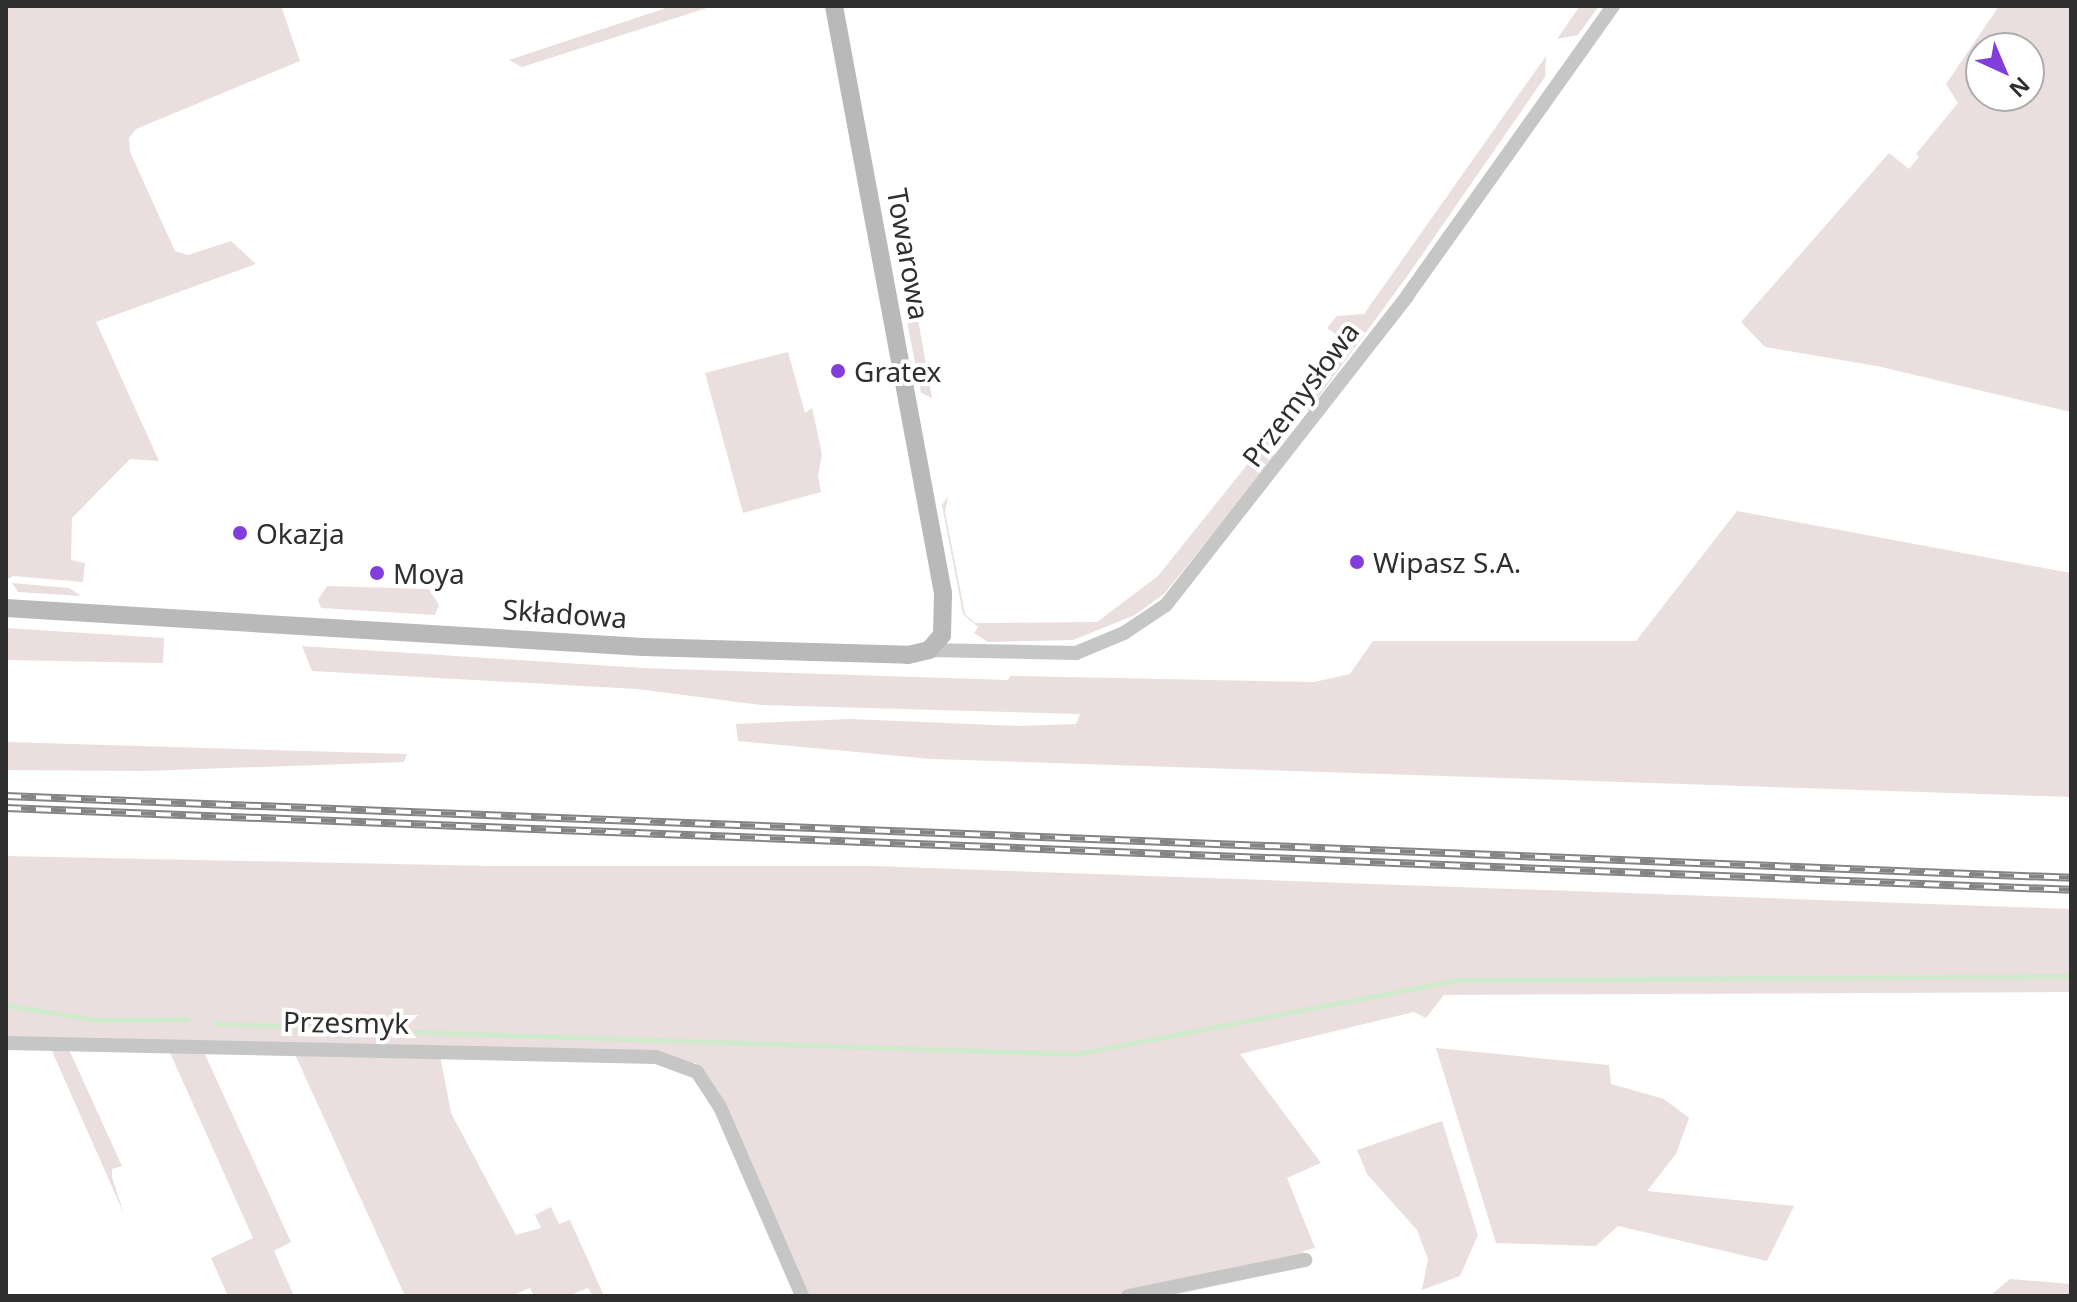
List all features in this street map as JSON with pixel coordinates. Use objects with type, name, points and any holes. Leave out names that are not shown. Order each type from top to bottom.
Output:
[{"type":"street","name":"Towarowa","points":[[834,6],[943,593],[942,635],[929,650]]},
{"type":"street","name":"Przemysłowa","points":[[929,650],[1076,653],[1124,633],[1166,605],[1399,307],[1613,6]]},
{"type":"street","name":"Składowa","points":[[6,608],[643,647],[908,655],[929,650]]},
{"type":"street","name":"Przesmyk","points":[[6,1043],[656,1057],[697,1072],[720,1107],[802,1296]]},
{"type":"street","points":[[1128,1296],[1305,1260]]},
{"type":"shaded area","points":[[6,6],[281,6],[300,61],[136,129],[129,138],[130,152],[175,251],[188,255],[231,241],[256,264],[96,322],[159,461],[130,459],[72,518],[71,560],[85,563],[83,582],[13,576],[6,580]]},
{"type":"shaded area","points":[[672,6],[713,6],[522,67],[509,60]]},
{"type":"shaded area","points":[[1580,6],[1599,6],[1578,35],[1557,39]]},
{"type":"shaded area","points":[[1999,6],[2071,6],[2071,412],[1877,366],[1765,347],[1741,322],[1889,153],[1909,169],[1919,157],[1916,154],[1958,103],[1946,84],[1965,56],[1965,112],[2045,112],[2045,32],[1981,32]]},
{"type":"shaded area","points":[[1546,56],[1545,77],[1408,275],[1309,410],[1286,416],[1344,340],[1327,328],[1337,316],[1364,314]]},
{"type":"shaded area","points":[[914,297],[932,398],[921,393],[905,312]]},
{"type":"shaded area","points":[[788,352],[805,413],[812,408],[822,454],[818,476],[821,492],[743,513],[705,373]]},
{"type":"shaded area","points":[[1275,430],[1274,458],[1165,593],[1135,615],[1073,640],[988,642],[974,633],[978,627],[963,614],[942,505],[948,496],[945,512],[965,614],[975,623],[1097,622],[1158,576]]},
{"type":"shaded area","points":[[1737,511],[2071,573],[2071,797],[932,759],[738,741],[736,724],[850,719],[1020,726],[1076,724],[1080,714],[761,705],[637,689],[312,671],[302,646],[643,668],[1008,680],[1010,676],[1314,682],[1350,674],[1373,641],[1636,641]]},
{"type":"shaded area","points":[[12,583],[69,588],[81,596],[18,592]]},
{"type":"shaded area","points":[[327,586],[429,589],[439,605],[435,615],[321,608],[318,600]]},
{"type":"shaded area","points":[[6,628],[164,638],[163,663],[6,660]]},
{"type":"shaded area","points":[[6,742],[407,754],[404,762],[143,771],[6,770]]},
{"type":"shaded area","points":[[6,856],[490,866],[873,866],[2071,909],[2071,992],[1444,995],[1426,1018],[1414,1012],[1240,1054],[1321,1163],[1287,1178],[1315,1248],[1303,1251],[1308,1266],[1174,1295],[1170,1287],[1138,1296],[805,1296],[727,1109],[696,1063],[440,1055],[451,1113],[516,1235],[541,1228],[535,1215],[551,1207],[559,1224],[570,1220],[604,1296],[593,1296],[588,1288],[568,1296],[534,1296],[530,1288],[511,1296],[405,1296],[293,1050],[202,1048],[291,1242],[274,1251],[294,1296],[228,1296],[211,1258],[253,1238],[167,1046],[66,1043],[122,1166],[112,1169],[112,1177],[124,1214],[48,1042],[6,1041]]},
{"type":"shaded area","points":[[1436,1048],[1609,1065],[1611,1084],[1664,1099],[1689,1118],[1676,1154],[1647,1191],[1794,1206],[1767,1261],[1618,1226],[1596,1246],[1496,1243]]},
{"type":"shaded area","points":[[1442,1121],[1478,1235],[1460,1276],[1422,1290],[1428,1259],[1417,1230],[1367,1174],[1357,1150]]},
{"type":"shaded area","points":[[2010,1279],[2071,1284],[2071,1296],[1990,1296]]},
{"type":"waterway","points":[[387,1031],[1076,1054],[1457,980],[2071,976]]},
{"type":"waterway","points":[[6,1005],[98,1020],[187,1019]]},
{"type":"waterway","points":[[214,1023],[346,1029]]},
{"type":"railway","points":[[6,796],[2071,878]]},
{"type":"railway","points":[[6,808],[2071,890]]},
{"type":"place","name":"Gratex","points":[[838,371]]},
{"type":"place","name":"Okazja","points":[[240,533]]},
{"type":"place","name":"Wipasz S.A.","points":[[1357,562]]},
{"type":"place","name":"Moya","points":[[377,573]]}]
